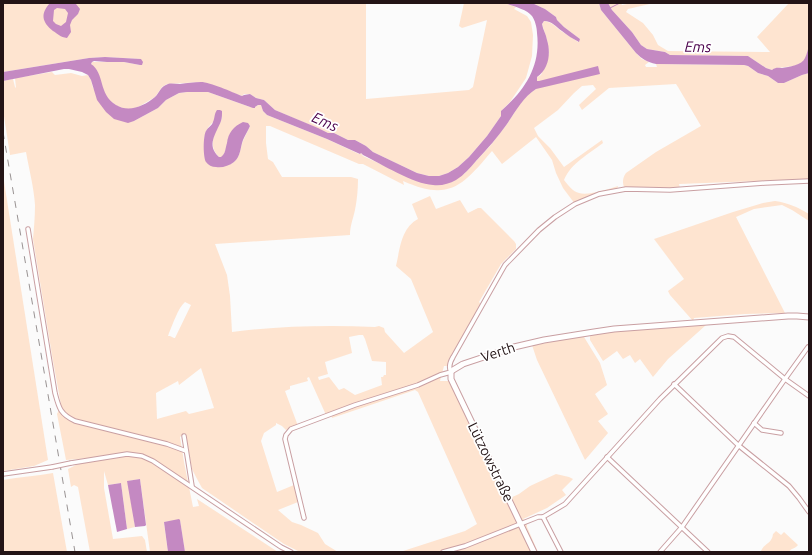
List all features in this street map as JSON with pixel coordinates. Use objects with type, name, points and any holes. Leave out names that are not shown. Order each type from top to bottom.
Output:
[{"type":"street","points":[[451,372],[450,366],[453,357],[501,272],[539,230],[575,204],[599,194],[626,189],[670,190],[809,181]]},
{"type":"street","points":[[28,229],[55,393],[59,408],[66,417],[75,421],[167,444],[186,451]]},
{"type":"street","name":"Verth","points":[[304,518],[285,439],[291,429],[355,405],[418,385],[451,372],[463,364],[514,347],[538,341],[594,332],[654,326],[788,316],[809,317]]},
{"type":"street","points":[[443,552],[465,546],[543,517],[565,504],[674,384],[722,338],[728,336],[734,337],[785,379],[809,396]]},
{"type":"street","points":[[660,552],[682,527],[738,445],[808,347],[809,348]]},
{"type":"street","name":"Lützowstraße","points":[[451,372],[451,379],[534,552]]},
{"type":"street","points":[[674,384],[738,445],[789,486],[809,512]]},
{"type":"street","points":[[754,423],[762,430],[781,434]]},
{"type":"street","points":[[184,436],[192,486]]},
{"type":"street","points":[[3,474],[118,455],[133,454],[142,456],[153,461],[192,486],[291,552]]},
{"type":"street","points":[[607,457],[708,552]]},
{"type":"street","points":[[543,517],[561,552]]},
{"type":"shaded area","points":[[3,3],[366,3],[366,99],[469,90],[473,87],[487,20],[462,28],[459,26],[464,3],[505,3],[516,7],[514,9],[527,16],[531,22],[533,35],[532,56],[526,78],[510,102],[501,111],[501,116],[487,136],[469,157],[458,167],[448,173],[439,176],[429,176],[417,173],[373,152],[355,140],[348,140],[334,133],[328,133],[275,110],[264,100],[256,98],[250,94],[244,94],[242,96],[202,82],[167,84],[162,87],[155,97],[140,106],[133,109],[125,109],[117,106],[109,100],[104,93],[97,71],[91,64],[92,62],[124,62],[140,65],[141,59],[105,57],[89,58],[3,72]]},
{"type":"shaded area","points":[[50,3],[73,3],[80,9],[78,14],[72,20],[70,25],[71,32],[67,38],[53,31],[46,24],[44,14]],"holes":[[[57,8],[65,9],[68,13],[66,22],[61,26],[56,24],[53,21],[54,10]]]},
{"type":"shaded area","points":[[505,3],[532,3],[545,9],[556,17],[564,27],[580,39],[579,42],[552,23],[544,21],[542,24],[547,38],[549,55],[544,70],[537,77],[537,81],[598,66],[600,74],[536,89],[531,92],[523,100],[500,134],[467,171],[456,180],[442,185],[425,184],[407,177],[361,153],[360,154],[267,115],[263,111],[261,105],[253,108],[208,92],[179,93],[166,100],[158,108],[128,123],[114,119],[106,112],[97,100],[88,75],[82,72],[64,69],[3,81],[3,72],[89,58],[105,57],[141,59],[143,62],[142,65],[124,62],[92,62],[91,64],[98,73],[106,95],[116,105],[126,108],[141,106],[155,97],[165,85],[168,84],[205,82],[242,96],[250,94],[256,98],[264,100],[275,110],[328,133],[334,133],[348,140],[355,140],[373,152],[417,173],[429,176],[439,176],[458,167],[469,157],[487,136],[501,116],[501,111],[510,103],[524,86],[534,67],[538,45],[537,29],[534,20],[527,11]]},
{"type":"shaded area","points":[[532,3],[599,3],[601,10],[636,53],[642,59],[649,62],[645,65],[646,67],[657,67],[656,64],[744,65],[758,73],[768,76],[778,83],[784,83],[809,73],[809,179],[679,184],[680,188],[671,189],[624,187],[623,180],[626,173],[656,152],[701,126],[676,84],[609,88],[582,110],[579,105],[596,89],[593,85],[582,86],[558,110],[534,128],[538,136],[550,148],[564,167],[602,140],[603,143],[576,164],[564,180],[573,190],[583,194],[593,193],[618,186],[617,190],[599,194],[575,204],[563,188],[552,160],[536,137],[502,164],[492,151],[472,173],[454,187],[444,190],[433,190],[403,181],[404,185],[363,164],[359,164],[270,126],[266,126],[268,159],[273,162],[282,177],[351,177],[358,179],[358,191],[350,235],[215,244],[227,275],[232,332],[303,326],[379,326],[384,328],[385,332],[404,353],[433,332],[411,279],[396,266],[400,246],[405,233],[412,223],[418,219],[412,204],[430,196],[436,209],[460,200],[468,213],[481,208],[514,241],[516,244],[516,249],[501,264],[479,302],[482,305],[450,366],[444,366],[440,381],[449,381],[508,499],[519,494],[530,486],[556,474],[573,479],[562,490],[566,495],[547,508],[523,519],[525,520],[538,552],[400,552],[465,531],[477,524],[418,392],[415,390],[332,418],[331,413],[326,415],[309,377],[307,378],[308,381],[290,386],[290,389],[285,391],[298,426],[286,430],[276,423],[276,425],[264,433],[261,441],[277,492],[294,485],[298,502],[278,510],[292,522],[318,533],[325,544],[338,552],[300,552],[284,544],[202,488],[192,469],[186,435],[183,434],[180,437],[193,507],[199,506],[197,499],[278,552],[185,552],[180,520],[164,522],[168,552],[150,552],[140,479],[128,481],[135,527],[127,529],[121,483],[108,485],[104,471],[104,488],[113,539],[142,536],[145,540],[147,552],[90,552],[78,487],[74,485],[71,487],[68,469],[90,458],[66,460],[57,414],[61,405],[33,239],[35,205],[33,185],[26,152],[10,155],[3,110],[3,81],[13,79],[16,88],[15,78],[52,72],[55,75],[71,73],[82,76],[88,75],[93,88],[134,121],[158,108],[166,100],[179,93],[208,92],[250,107],[261,105],[263,111],[267,115],[327,139],[359,154],[361,153],[363,156],[420,182],[464,174],[490,146],[522,101],[536,89],[539,81],[537,81],[537,77],[541,75],[549,53],[542,24],[544,21],[552,24],[578,42],[580,39],[564,27],[556,17],[545,9]],"holes":[[[222,116],[214,135],[213,143],[216,154],[221,158],[225,152],[231,132],[250,125],[238,157],[231,164],[205,159],[205,134],[207,129],[215,120]],[[185,302],[191,305],[174,338],[168,336],[180,308]],[[363,335],[372,361],[386,362],[386,375],[381,377],[382,385],[355,395],[344,388],[339,390],[329,377],[319,380],[318,377],[328,374],[325,362],[352,353],[349,337]],[[201,368],[214,408],[189,414],[186,411],[157,419],[156,393],[178,381],[179,385]]]},
{"type":"shaded area","points":[[599,3],[608,3],[641,45],[647,49],[665,52],[670,55],[748,56],[766,68],[772,70],[792,66],[801,62],[806,56],[809,45],[809,73],[784,83],[778,83],[768,76],[758,73],[744,65],[656,64],[650,62],[643,59],[636,53],[601,10]]},
{"type":"shaded area","points":[[608,3],[621,3],[622,5],[632,3],[654,3],[628,9],[626,12],[643,23],[653,35],[658,45],[668,51],[770,52],[757,37],[789,3],[809,3],[807,55],[805,60],[797,65],[772,70],[766,68],[748,56],[670,55],[665,52],[647,49],[641,45]]},
{"type":"shaded area","points":[[217,110],[222,111],[222,118],[213,139],[213,148],[219,157],[224,154],[230,133],[234,128],[243,122],[248,123],[250,126],[236,160],[230,165],[213,167],[206,162],[204,142],[205,134],[214,119]]},
{"type":"shaded area","points":[[3,175],[48,460],[34,466],[3,471]]},
{"type":"shaded area","points":[[775,201],[801,209],[809,214],[809,221],[782,205],[754,209],[736,217],[785,313],[694,318],[693,321],[668,291],[684,279],[654,239],[733,212]]},
{"type":"shaded area","points":[[706,325],[668,359],[653,377],[640,359],[635,363],[630,355],[623,359],[617,351],[603,361],[590,340],[590,334],[648,328]]},
{"type":"shaded area","points":[[580,336],[584,337],[600,363],[607,385],[595,394],[608,414],[598,421],[608,433],[585,460],[537,360],[532,345]]},
{"type":"shaded area","points":[[53,473],[67,552],[3,552],[3,480]]},
{"type":"shaded area","points":[[140,479],[146,525],[135,527],[127,481]]},
{"type":"shaded area","points":[[121,483],[127,529],[117,532],[108,485]]},
{"type":"shaded area","points":[[179,519],[185,552],[168,552],[164,522]]},
{"type":"shaded area","points":[[776,531],[781,535],[784,532],[798,545],[789,552],[762,552],[762,548],[771,540]]},
{"type":"waterway","points":[[610,8],[620,3]]},
{"type":"railway","points":[[3,132],[75,552]]},
{"type":"water label","name":"Ems","points":[[698,47]]},
{"type":"water label","name":"Ems","points":[[325,122]]}]
